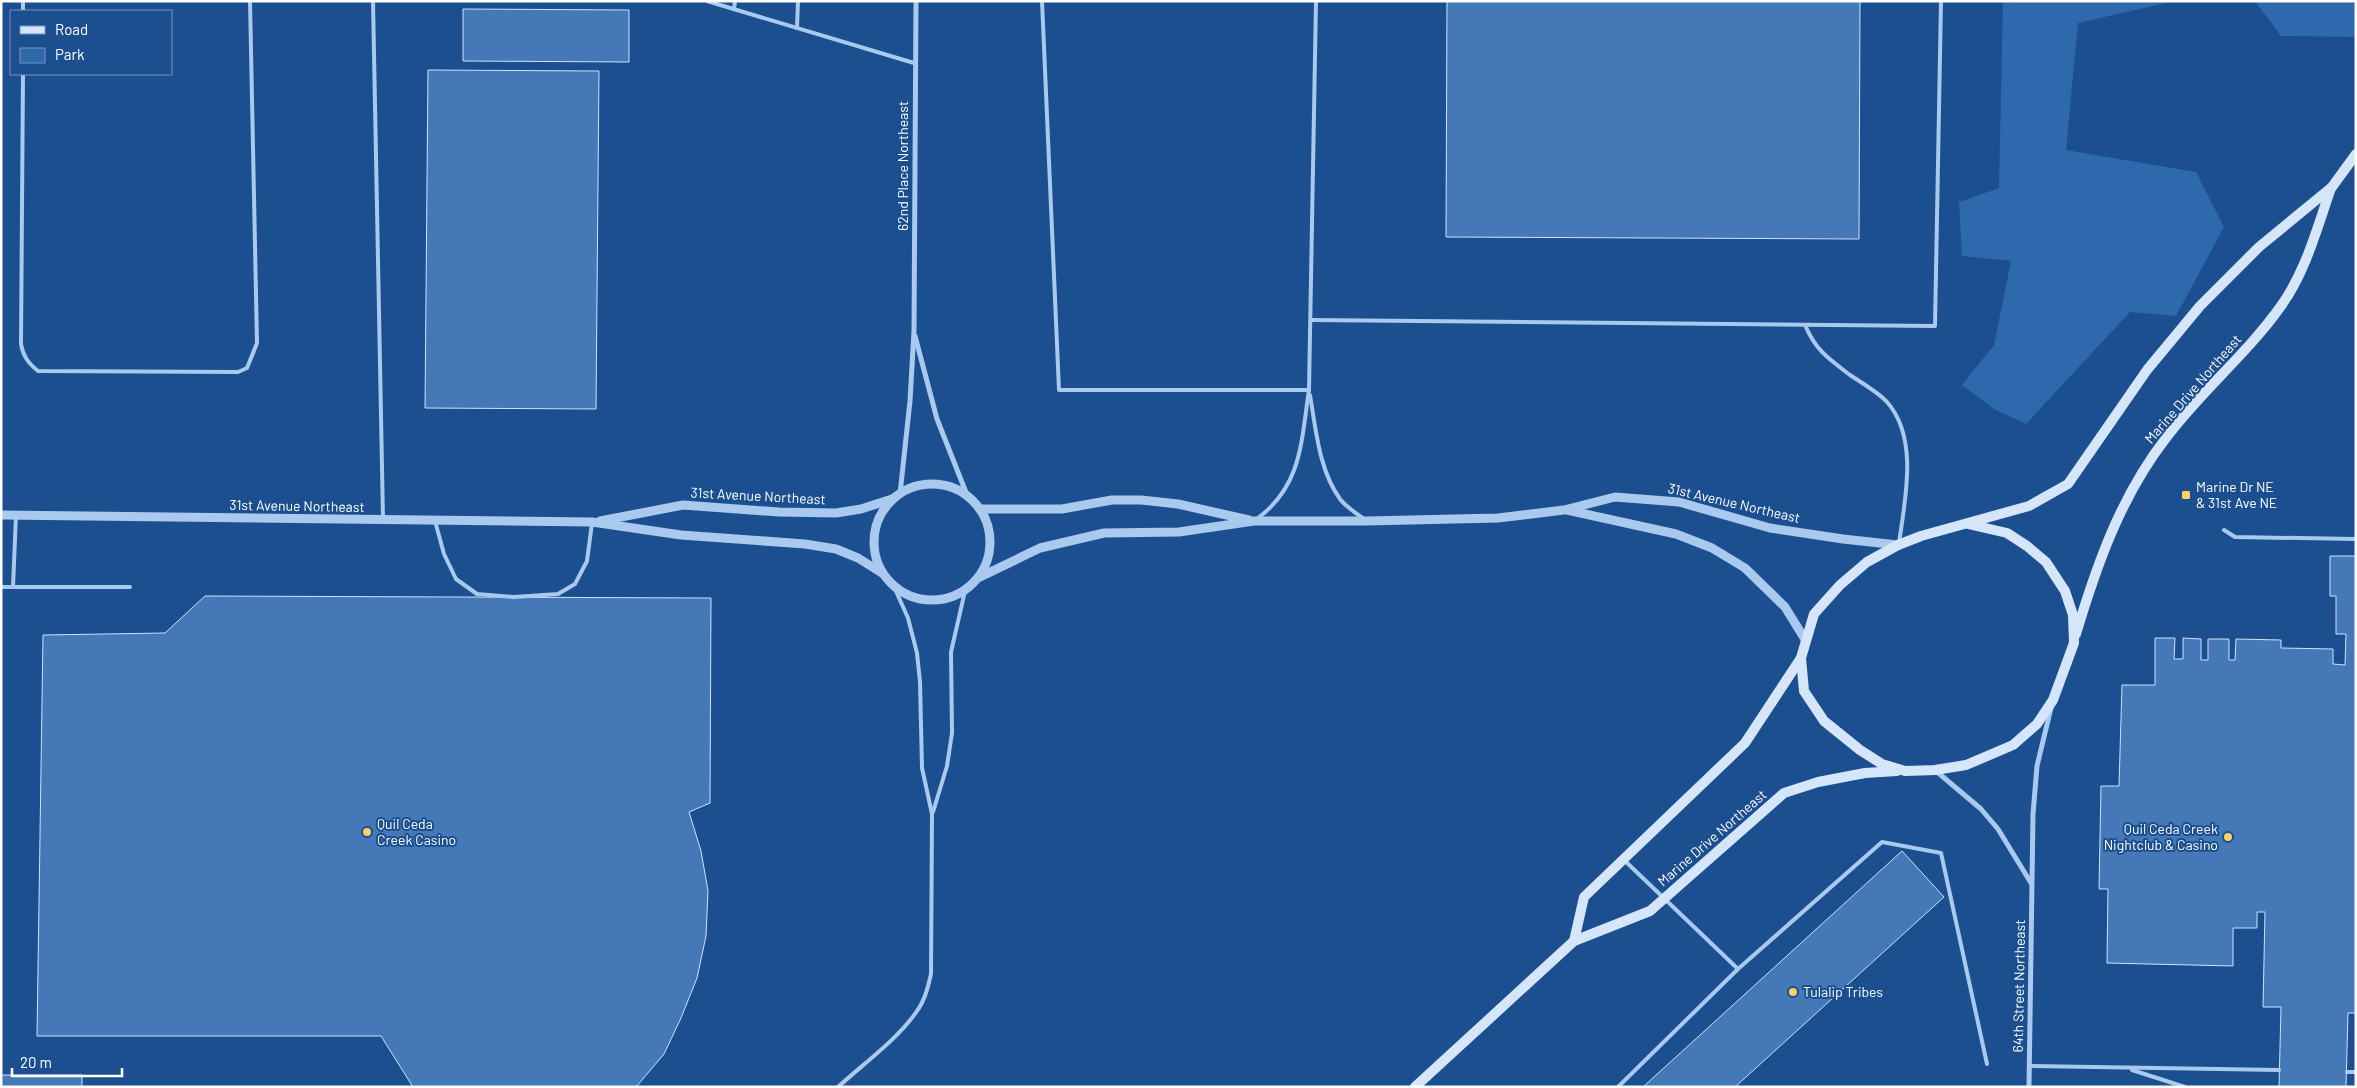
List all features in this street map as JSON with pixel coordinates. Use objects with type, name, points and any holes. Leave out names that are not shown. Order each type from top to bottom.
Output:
[{"type":"main road","name":"Marine Drive Northeast","points":[[1801,658],[1814,614],[1840,585],[1867,562],[1898,545],[2029,506],[2068,484],[2147,370],[2200,306],[2259,246],[2332,187],[2356,154]]},
{"type":"main road","name":"Marine Drive Northeast","points":[[1415,1087],[1574,941],[1650,911],[1784,793],[1818,782],[1865,772],[1935,770],[1966,765],[2013,745],[2036,724],[2053,700],[2074,642],[2096,569],[2115,523],[2166,438],[2281,306],[2299,276],[2332,187]]},
{"type":"main road","points":[[1968,524],[2007,533],[2027,546],[2046,562],[2065,591],[2073,615],[2074,642]]},
{"type":"main road","points":[[1801,658],[1804,691],[1824,721],[1860,750],[1882,764],[1905,771]]},
{"type":"main road","points":[[1574,941],[1584,897],[1744,743],[1801,658]]},
{"type":"street","name":"62nd Place Northeast","points":[[896,496],[910,401],[914,331],[914,63],[916,1]]},
{"type":"street","name":"62nd Place Northeast","points":[[914,331],[937,419],[967,495]]},
{"type":"street","points":[[929,483],[949,486],[967,495],[980,508],[988,525],[990,544],[988,562],[978,578],[965,591],[948,599],[930,601],[912,598],[895,589],[882,574],[874,555],[874,534],[880,515],[896,496],[910,488],[929,483]]},
{"type":"street","name":"31st Avenue Northeast","points":[[592,522],[683,505],[779,512],[836,513],[861,509],[896,496]]},
{"type":"street","name":"31st Avenue Northeast","points":[[978,578],[1040,548],[1076,538],[1131,531],[1180,532],[1254,521],[1498,518],[1564,510],[1615,497],[1679,502],[1770,528],[1898,545]]},
{"type":"street","name":"31st Avenue Northeast","points":[[980,508],[1062,508],[1112,500],[1141,500],[1178,504],[1254,521]]},
{"type":"street","name":"31st Avenue Northeast","points":[[1564,510],[1676,534],[1712,548],[1745,568],[1785,607],[1806,640]]},
{"type":"street","name":"31st Avenue Northeast","points":[[1,515],[592,522],[681,535],[805,544],[836,549],[858,558],[882,574]]},
{"type":"street","name":"64th Street Northeast","points":[[2029,1087],[2032,885],[2037,766],[2053,700]]},
{"type":"street","points":[[1935,770],[1981,809],[1998,829],[2032,885]]},
{"type":"lane","points":[[23,75],[21,344],[22,352],[30,365],[38,371],[238,372],[247,368],[257,343],[250,1]]},
{"type":"lane","points":[[373,1],[383,521]]},
{"type":"lane","points":[[707,1],[914,63]]},
{"type":"lane","points":[[734,10],[735,1]]},
{"type":"lane","points":[[797,28],[798,1]]},
{"type":"lane","points":[[1042,1],[1059,390],[1309,390]]},
{"type":"lane","points":[[1254,521],[1274,506],[1290,484],[1300,449],[1309,390],[1316,1]]},
{"type":"lane","points":[[1310,320],[1935,326],[1941,1]]},
{"type":"lane","points":[[1805,325],[1812,341],[1822,354],[1887,402],[1904,430],[1907,486],[1898,545]]},
{"type":"lane","points":[[1309,390],[1317,434],[1328,477],[1341,501],[1367,521]]},
{"type":"lane","points":[[13,587],[16,516]]},
{"type":"lane","points":[[435,521],[444,554],[456,579],[477,594],[514,597],[558,594],[575,584],[587,561],[592,522]]},
{"type":"lane","points":[[2224,530],[2235,537],[2356,539]]},
{"type":"lane","points":[[1,587],[130,587]]},
{"type":"lane","points":[[838,1087],[900,1030],[917,1011],[927,992],[931,974],[932,814],[922,768],[920,682],[917,653],[908,618],[895,589]]},
{"type":"lane","points":[[932,814],[948,758],[952,733],[951,652],[965,591]]},
{"type":"lane","points":[[1618,1087],[1738,969],[1882,842],[1941,853],[1987,1064]]},
{"type":"lane","points":[[1623,860],[1738,969]]},
{"type":"lane","points":[[2029,1066],[2279,1070]]},
{"type":"lane","points":[[2128,1069],[2185,1087]]},
{"type":"lane","points":[[2347,1072],[2356,1072]]},
{"type":"green space","points":[[2003,1],[2175,1],[2078,23],[2066,150],[2196,172],[2224,227],[2176,316],[2130,312],[2026,424],[1994,409],[1962,385],[1994,345],[2011,261],[1962,256],[1959,202],[1999,188]]},
{"type":"green space","points":[[2255,1],[2356,1],[2356,37],[2281,36]]},
{"type":"building","points":[[1447,1],[1860,1],[1859,239],[1446,237]]},
{"type":"building","points":[[463,9],[629,10],[629,62],[463,61]]},
{"type":"building","points":[[428,70],[599,71],[596,409],[425,408]]},
{"type":"building","name":"Quil Ceda Creek Nightclub & Casino","points":[[2330,556],[2356,556],[2356,1013],[2348,1013],[2346,1087],[2279,1087],[2281,1007],[2263,1007],[2265,912],[2257,912],[2257,928],[2233,928],[2233,966],[2107,963],[2108,889],[2099,889],[2101,786],[2119,786],[2122,685],[2155,685],[2155,638],[2175,638],[2174,659],[2183,659],[2183,638],[2201,639],[2201,660],[2208,660],[2208,639],[2229,639],[2229,660],[2235,660],[2236,639],[2281,640],[2281,648],[2333,649],[2333,664],[2345,665],[2346,634],[2336,634],[2336,596],[2330,596]]},
{"type":"building","name":"Quil Ceda Creek Casino","points":[[205,596],[711,598],[710,803],[689,812],[701,851],[708,891],[706,936],[697,978],[681,1018],[664,1054],[636,1087],[413,1087],[381,1036],[37,1036],[43,635],[165,633]]},
{"type":"building","name":"Tulalip Tribes","points":[[1902,851],[1944,897],[1735,1087],[1643,1087]]},
{"type":"building","points":[[1,1075],[82,1075],[82,1087],[1,1087]]},
{"type":"place","name":"Marine Dr NE & 31st Ave NE","points":[[2186,495]]},
{"type":"place","name":"Quil Ceda Creek Casino","points":[[367,832]]},
{"type":"place","name":"Quil Ceda Creek Nightclub & Casino","points":[[2228,837]]},
{"type":"place","name":"Tulalip Tribes","points":[[1793,992]]}]
